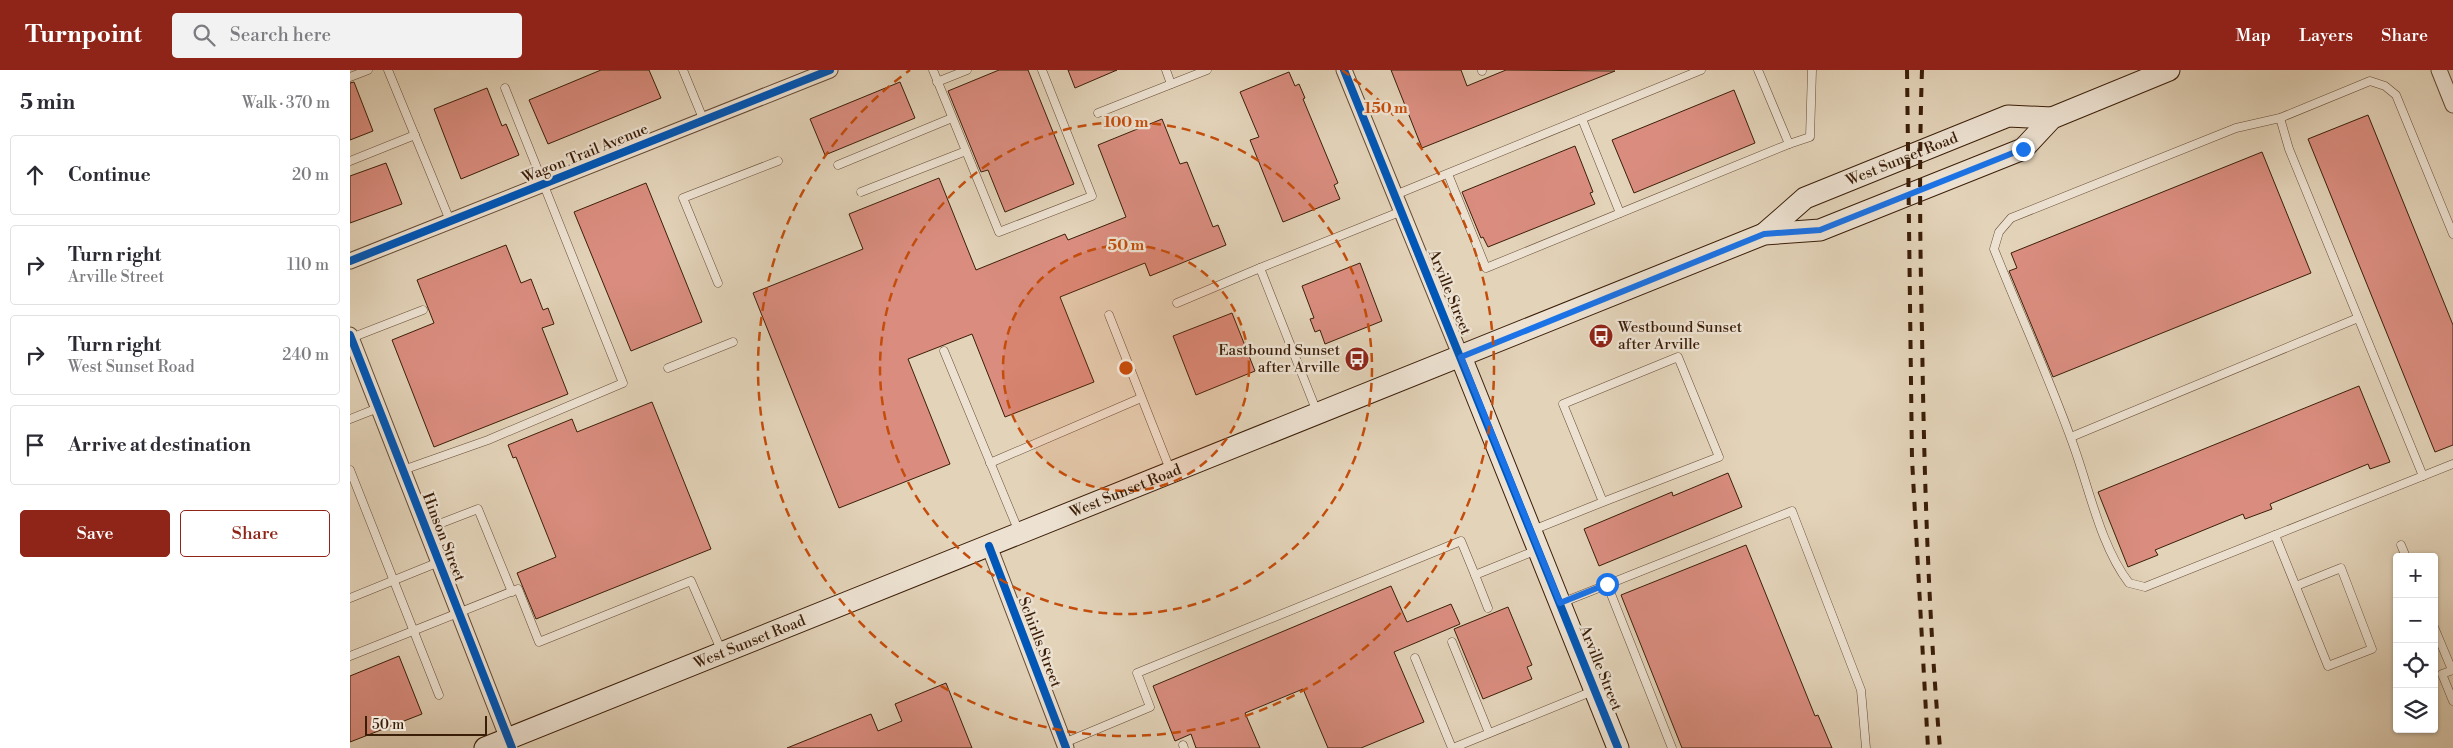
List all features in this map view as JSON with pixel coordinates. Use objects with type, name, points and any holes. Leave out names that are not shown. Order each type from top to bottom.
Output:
[{"type":"main road","name":"West Sunset Road","points":[[485,748],[510,743],[722,653],[1764,234],[1820,230],[2023,149],[2052,118],[2169,70]]},
{"type":"main road","name":"West Sunset Road","points":[[1764,234],[1805,198],[2008,116],[2052,118]]},
{"type":"main road","name":"Arville Street","points":[[1461,357],[1618,748]]},
{"type":"street","name":"Wagon Trail Avenue","points":[[350,261],[451,223],[830,70]]},
{"type":"street","name":"Arville Street","points":[[1344,70],[1461,357]]},
{"type":"street","points":[[2439,70],[2453,105]]},
{"type":"street","name":"Hinson Street","points":[[350,336],[510,743]]},
{"type":"street","name":"Schirlls Street","points":[[989,546],[1065,745]]},
{"type":"lane","points":[[350,77],[368,70]]},
{"type":"lane","points":[[388,70],[451,223]]},
{"type":"lane","points":[[683,70],[704,121]]},
{"type":"lane","points":[[933,70],[999,232],[1092,196],[1042,70]]},
{"type":"lane","points":[[937,82],[967,70]]},
{"type":"lane","points":[[1166,70],[1171,84]]},
{"type":"lane","points":[[1098,113],[1207,70]]},
{"type":"lane","points":[[1395,195],[1701,70]]},
{"type":"lane","points":[[1758,70],[1790,144]]},
{"type":"lane","points":[[1448,174],[1486,268],[1810,137],[1812,70]]},
{"type":"lane","points":[[2453,234],[2396,94],[2385,86],[2370,81],[2280,118],[2236,128],[2011,218],[1998,232],[1994,249],[2071,437],[2090,497],[2119,570],[2129,583],[2146,587],[2453,464]]},
{"type":"lane","points":[[403,470],[488,440],[623,383],[505,88]]},
{"type":"lane","points":[[838,164],[952,118]]},
{"type":"lane","points":[[2280,118],[2289,149],[2423,476]]},
{"type":"lane","points":[[1582,119],[1620,213]]},
{"type":"lane","points":[[350,161],[415,135]]},
{"type":"lane","points":[[861,192],[966,151]]},
{"type":"lane","points":[[718,284],[683,198],[778,161]]},
{"type":"lane","points":[[1177,303],[1402,211]]},
{"type":"lane","points":[[1260,268],[1318,414]]},
{"type":"lane","points":[[350,336],[423,310]]},
{"type":"lane","points":[[1109,315],[1171,473]]},
{"type":"lane","points":[[2071,437],[2358,318]]},
{"type":"lane","points":[[668,368],[734,342]]},
{"type":"lane","points":[[944,352],[1020,534]]},
{"type":"lane","points":[[1475,576],[1603,502],[1719,457],[1678,357],[1563,404],[1603,502]]},
{"type":"lane","points":[[990,463],[1142,398]]},
{"type":"lane","points":[[350,419],[378,408]]},
{"type":"lane","points":[[350,470],[439,695]]},
{"type":"lane","points":[[426,529],[478,509],[512,592]]},
{"type":"lane","points":[[1560,603],[1792,511],[1861,690],[1866,748]]},
{"type":"lane","points":[[2275,535],[2328,666],[2372,649],[2341,568],[2296,586]]},
{"type":"lane","points":[[1065,745],[1150,707],[1137,673],[1461,541],[1488,608]]},
{"type":"lane","points":[[2401,545],[2404,553]]},
{"type":"lane","points":[[350,598],[439,562]]},
{"type":"lane","points":[[350,656],[518,589],[539,642],[692,582],[722,653]]},
{"type":"lane","points":[[1607,584],[1672,748]]},
{"type":"lane","points":[[2438,637],[2452,670],[2442,674],[2453,701]]},
{"type":"lane","points":[[1452,642],[1489,733]]},
{"type":"lane","points":[[1415,658],[1452,748],[1594,690]]},
{"type":"building","points":[[601,70],[649,70],[661,98],[548,144],[529,100]]},
{"type":"building","points":[[999,70],[1028,70],[1074,184],[1005,212],[988,170],[981,172],[948,91]]},
{"type":"building","points":[[1068,70],[1117,70],[1075,88]]},
{"type":"building","points":[[1391,70],[1461,70],[1467,86],[1506,70],[1615,71],[1422,148]]},
{"type":"building","points":[[1289,72],[1295,86],[1299,84],[1305,98],[1303,99],[1338,183],[1334,185],[1340,199],[1283,222],[1250,140],[1259,137],[1240,92]]},
{"type":"building","points":[[354,82],[373,131],[350,140],[350,83]]},
{"type":"building","points":[[900,82],[915,118],[825,155],[810,119]]},
{"type":"building","points":[[487,88],[502,126],[506,124],[519,155],[461,179],[434,109]]},
{"type":"building","points":[[1734,90],[1755,143],[1634,193],[1612,140]]},
{"type":"building","points":[[2368,115],[2453,325],[2453,445],[2435,452],[2308,139]]},
{"type":"building","points":[[1162,119],[1180,164],[1187,162],[1213,227],[1218,225],[1226,245],[1150,276],[1145,263],[1060,297],[1094,382],[1005,417],[972,334],[908,359],[950,464],[839,508],[753,293],[863,249],[849,214],[939,178],[976,270],[1065,234],[1068,240],[1126,217],[1098,145]]},
{"type":"building","points":[[1575,146],[1593,192],[1590,193],[1595,204],[1488,247],[1483,237],[1481,238],[1462,192]]},
{"type":"building","points":[[2262,152],[2311,273],[2053,377],[2009,271],[2017,268],[2011,253]]},
{"type":"building","points":[[386,163],[402,204],[350,223],[350,176]]},
{"type":"building","points":[[646,183],[702,322],[631,351],[574,212]]},
{"type":"building","points":[[506,245],[521,283],[531,279],[543,310],[548,308],[554,324],[542,328],[568,394],[434,447],[392,340],[434,323],[417,280]]},
{"type":"building","points":[[1360,263],[1382,321],[1325,344],[1320,330],[1315,332],[1310,319],[1314,318],[1302,286]]},
{"type":"building","points":[[1232,313],[1255,371],[1196,395],[1173,336]]},
{"type":"building","points":[[2359,386],[2390,462],[2370,469],[2368,464],[2270,504],[2272,509],[2245,519],[2243,514],[2155,550],[2158,555],[2128,567],[2098,492]]},
{"type":"building","points":[[652,402],[711,549],[536,619],[517,573],[556,557],[516,457],[513,458],[508,445],[572,419],[577,432]]},
{"type":"building","points":[[1728,473],[1742,507],[1599,566],[1584,529],[1672,492],[1673,496]]},
{"type":"building","points":[[1746,545],[1815,716],[1818,715],[1832,748],[1682,748],[1621,595]]},
{"type":"building","points":[[1391,586],[1407,622],[1451,604],[1460,624],[1394,652],[1424,722],[1361,748],[1328,748],[1303,689],[1245,713],[1260,748],[1196,748],[1191,734],[1175,741],[1153,686]]},
{"type":"building","points":[[1508,607],[1532,665],[1527,667],[1532,679],[1483,699],[1454,629]]},
{"type":"building","points":[[399,656],[422,714],[350,742],[350,676]]},
{"type":"building","points":[[946,683],[972,748],[787,748],[871,714],[878,731],[902,721],[895,704]]},
{"type":"railway","points":[[1907,70],[1912,459],[1928,748]]},
{"type":"railway","points":[[1922,70],[1920,201],[1924,436],[1927,540],[1940,748]]},
{"type":"cycle path","points":[[350,261],[830,70]]},
{"type":"cycle path","points":[[1344,70],[1618,748]]},
{"type":"cycle path","points":[[350,335],[512,748]]},
{"type":"cycle path","points":[[989,546],[1066,748]]},
{"type":"place","name":"Westbound Sunset after Arville","points":[[1601,336]]},
{"type":"place","name":"Eastbound Sunset after Arville","points":[[1357,359]]},
{"type":"route","points":[[1607,584],[1560,603],[1461,357],[1764,234],[1820,230],[2023,149]]}]
